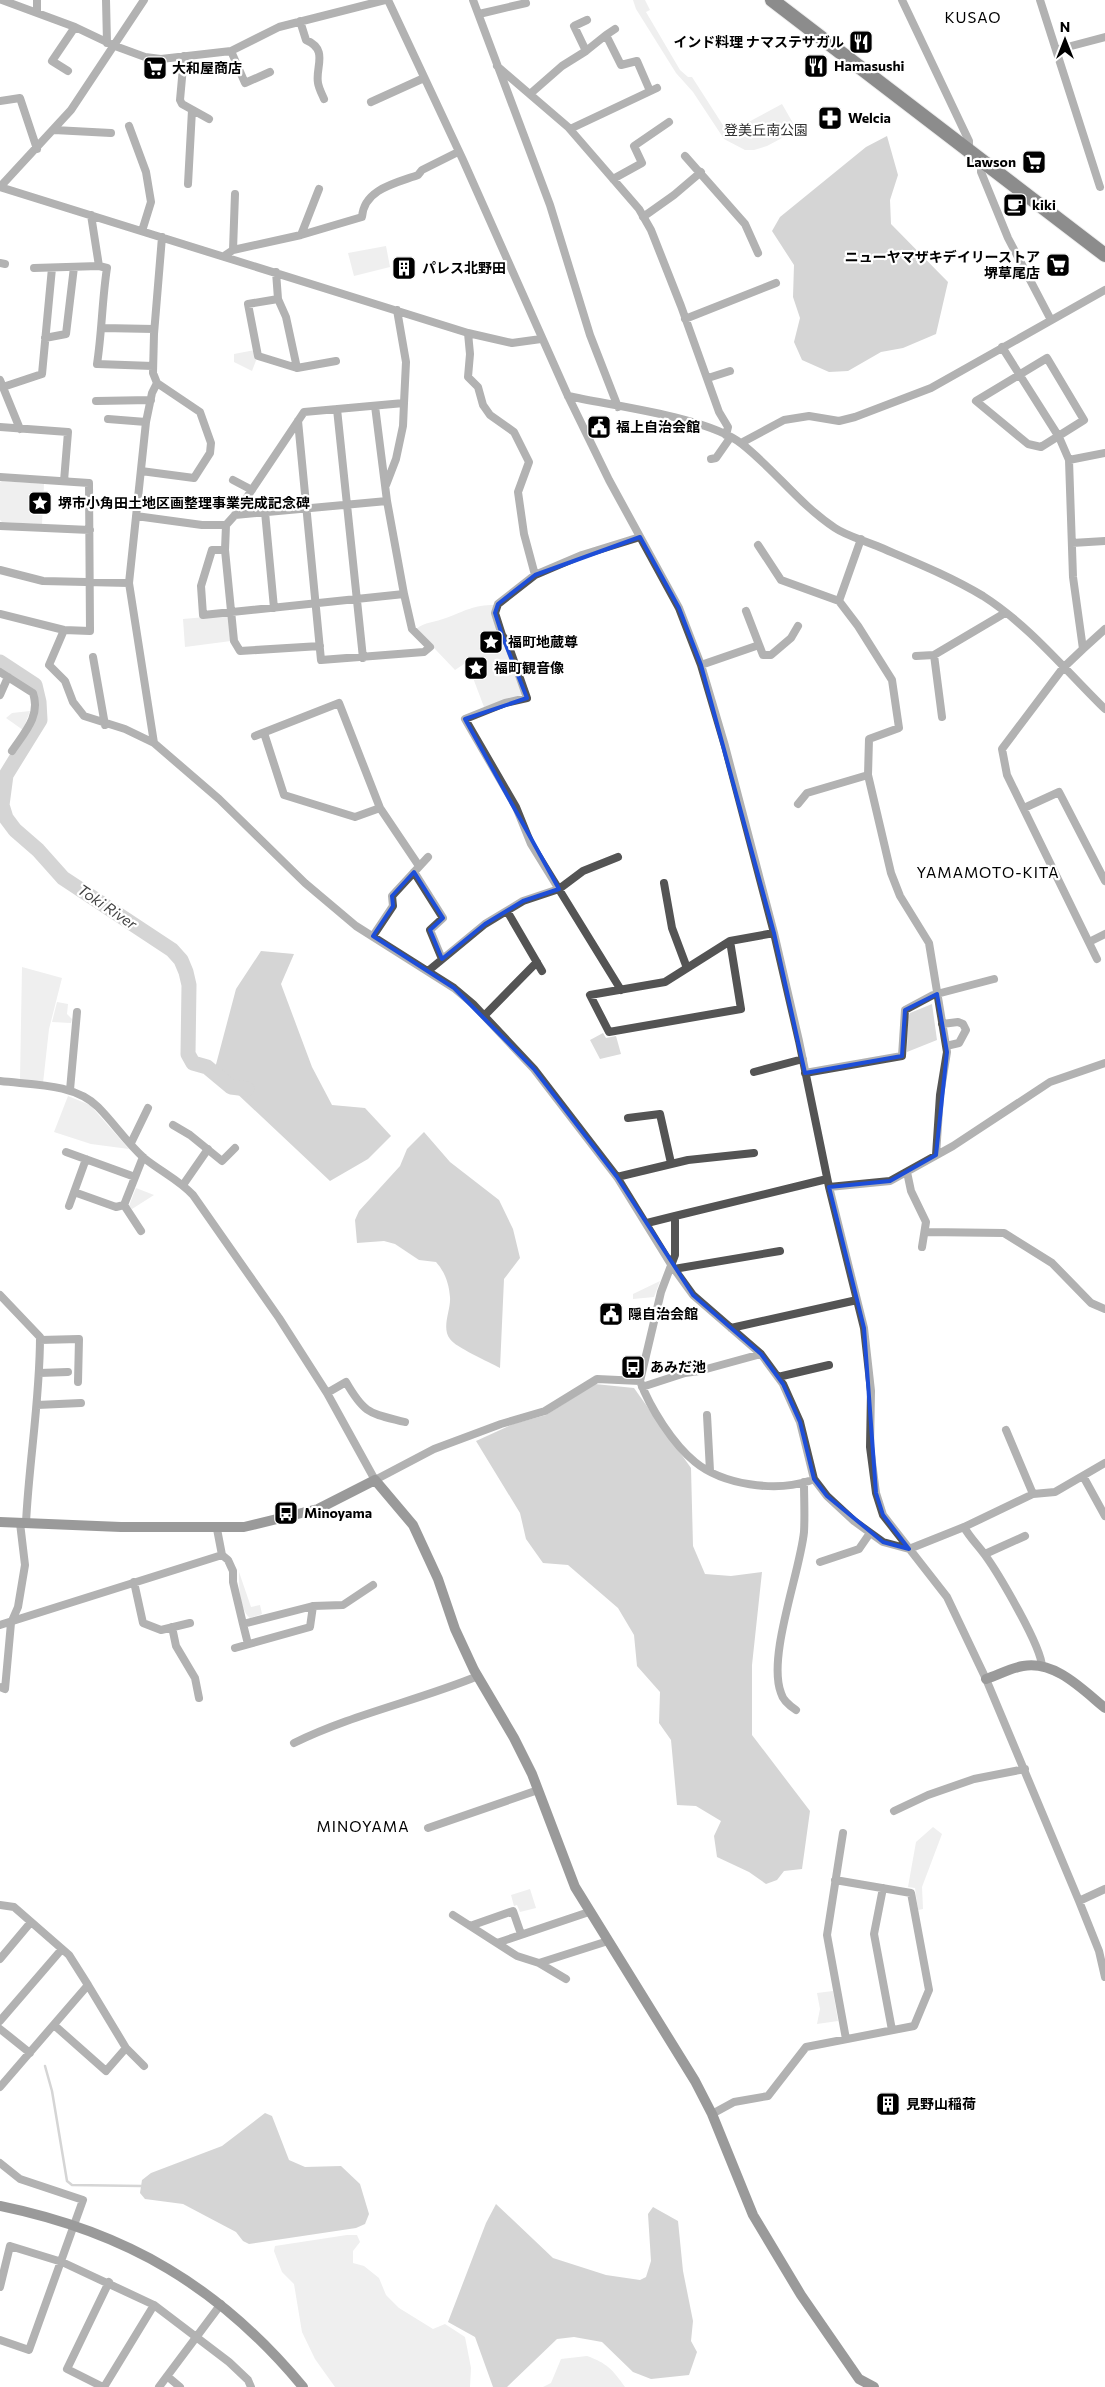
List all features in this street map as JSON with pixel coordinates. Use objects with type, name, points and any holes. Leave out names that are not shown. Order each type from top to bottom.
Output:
[{"type":"highway","points":[[772,0],[1105,255]]},
{"type":"street","points":[[2,0],[75,27],[145,57],[161,59],[231,51],[279,27],[387,0],[568,396],[609,480],[679,608],[701,666],[725,746],[774,932],[803,1059],[828,1183],[857,1300],[868,1359],[871,1391],[870,1447],[876,1493],[883,1515],[947,1598],[986,1679],[1079,1901],[1098,1951],[1105,1977]]},
{"type":"street","points":[[37,0],[37,12]]},
{"type":"street","points":[[106,0],[111,44]]},
{"type":"street","points":[[144,0],[111,44],[71,110],[0,187],[468,333],[512,343],[541,338]]},
{"type":"street","points":[[473,0],[550,205],[590,335],[618,407]]},
{"type":"street","points":[[902,0],[969,141],[969,152]]},
{"type":"street","points":[[1040,0],[1100,187]]},
{"type":"street","points":[[478,14],[526,3]]},
{"type":"street","points":[[586,51],[574,26],[587,20]]},
{"type":"street","points":[[300,21],[306,40],[314,43],[318,51],[321,64],[318,82],[324,99]]},
{"type":"street","points":[[68,71],[52,61],[75,27]]},
{"type":"street","points":[[530,94],[562,66],[615,29]]},
{"type":"street","points":[[570,129],[653,89],[637,61],[621,65],[606,35]]},
{"type":"street","points":[[1056,50],[1105,37]]},
{"type":"street","points":[[231,51],[245,83],[270,72]]},
{"type":"street","points":[[184,56],[180,100],[182,104],[209,120]]},
{"type":"street","points":[[497,66],[570,129],[613,179],[651,230],[686,319],[719,412],[728,426],[728,436],[716,458],[711,459]]},
{"type":"street","points":[[371,102],[424,78]]},
{"type":"street","points":[[0,101],[20,98],[37,149]]},
{"type":"street","points":[[188,184],[192,110]]},
{"type":"street","points":[[613,179],[642,163],[634,146],[668,122]]},
{"type":"street","points":[[129,126],[146,172],[150,202],[142,231]]},
{"type":"street","points":[[54,130],[111,133]]},
{"type":"street","points":[[224,256],[233,250],[302,236],[362,217],[363,208],[374,193],[418,175],[422,170],[458,152]]},
{"type":"street","points":[[685,156],[745,224],[758,253]]},
{"type":"street","points":[[980,161],[981,172],[1008,238],[1051,320]]},
{"type":"street","points":[[643,217],[674,195],[701,172]]},
{"type":"street","points":[[302,236],[319,188]]},
{"type":"street","points":[[233,250],[235,194]]},
{"type":"street","points":[[91,215],[99,266]]},
{"type":"street","points":[[154,743],[128,583],[146,422],[157,383],[153,366],[154,329],[162,237]]},
{"type":"street","points":[[34,268],[99,266],[107,268],[97,364],[153,366]]},
{"type":"street","points":[[45,338],[66,334],[74,267]]},
{"type":"street","points":[[20,429],[2,383],[42,374],[52,268]]},
{"type":"street","points":[[276,272],[278,299],[286,317],[297,368]]},
{"type":"street","points":[[686,319],[776,283]]},
{"type":"street","points":[[741,443],[784,420],[810,416],[839,420],[855,417],[930,388],[1105,290]]},
{"type":"street","points":[[278,299],[248,304],[258,356],[297,368],[336,361]]},
{"type":"street","points":[[386,487],[396,459],[403,426],[406,362],[397,310]]},
{"type":"street","points":[[102,328],[154,329]]},
{"type":"street","points":[[468,333],[470,354],[468,378],[478,387],[483,405],[490,415],[514,432],[529,462],[518,492],[524,534],[535,575]]},
{"type":"street","points":[[1002,346],[1018,375],[1059,437],[1069,460],[1073,577],[1083,649]]},
{"type":"street","points":[[1047,358],[1084,420],[1059,437],[1041,447],[1028,444],[976,401],[1047,358]]},
{"type":"street","points":[[708,378],[730,371]]},
{"type":"street","points":[[141,471],[194,478],[210,453],[211,442],[200,412],[157,383]]},
{"type":"street","points":[[568,396],[676,418],[714,429],[741,443],[795,496],[836,528],[934,571],[983,596],[1036,637],[1063,668],[1105,709]]},
{"type":"street","points":[[96,401],[151,400]]},
{"type":"street","points":[[320,646],[240,652],[234,641],[225,550],[226,525],[236,515],[304,412],[404,403]]},
{"type":"street","points":[[298,421],[322,660],[424,652],[430,647],[412,629],[404,594],[387,501],[375,406]]},
{"type":"street","points":[[337,409],[363,658]]},
{"type":"street","points":[[108,419],[146,422]]},
{"type":"street","points":[[0,428],[68,432],[64,481]]},
{"type":"street","points":[[1069,460],[1105,453]]},
{"type":"street","points":[[0,477],[89,483],[90,631],[64,630],[0,614]]},
{"type":"street","points":[[233,480],[252,490]]},
{"type":"street","points":[[236,515],[387,501]]},
{"type":"street","points":[[265,512],[274,608]]},
{"type":"street","points":[[136,516],[202,525],[226,525]]},
{"type":"street","points":[[0,526],[90,530]]},
{"type":"street","points":[[621,990],[531,844],[516,807],[465,720],[505,703],[527,698],[495,613],[498,604],[535,575],[582,555],[640,537]]},
{"type":"street","points":[[838,601],[862,539]]},
{"type":"street","points":[[1072,543],[1105,541]]},
{"type":"street","points":[[758,545],[781,580],[838,601],[875,651],[892,680],[899,728],[869,739],[868,775],[891,873],[900,896],[929,943],[947,1052],[940,1096],[936,1155]]},
{"type":"street","points":[[225,550],[212,550],[201,586],[203,615],[404,594]]},
{"type":"street","points":[[0,570],[43,581],[128,583]]},
{"type":"street","points":[[746,611],[763,656],[771,656],[791,638],[798,626]]},
{"type":"street","points":[[916,656],[934,655],[1005,613]]},
{"type":"street","points":[[1097,959],[1007,775],[1002,749],[1063,668],[1105,629]]},
{"type":"street","points":[[64,630],[49,665],[65,681],[79,711],[84,716],[105,725],[125,729],[154,743],[218,799],[305,883],[356,926],[454,988],[484,1016],[534,1069],[617,1177],[673,1267],[693,1295],[761,1354],[778,1376],[800,1422],[814,1479],[827,1496],[870,1533],[883,1542],[909,1549],[964,1527],[1034,1494],[1055,1492],[1105,1463]]},
{"type":"street","points":[[701,666],[758,645]]},
{"type":"street","points":[[934,655],[942,717]]},
{"type":"street","points":[[93,657],[105,725]]},
{"type":"street","points":[[0,672],[33,692],[34,696],[34,718],[12,752]]},
{"type":"street","points":[[0,695],[8,677]]},
{"type":"street","points":[[255,736],[339,703],[380,808],[417,869],[443,918],[430,930],[442,959]]},
{"type":"street","points":[[264,733],[284,795],[356,817],[380,808]]},
{"type":"street","points":[[798,804],[807,793],[868,775]]},
{"type":"street","points":[[1024,808],[1059,792],[1105,881]]},
{"type":"street","points":[[373,936],[393,906],[392,896],[428,856]]},
{"type":"street","points":[[428,971],[485,924],[523,902],[559,889],[583,871],[618,857]]},
{"type":"street","points":[[664,883],[672,928],[688,968]]},
{"type":"street","points":[[507,911],[542,971]]},
{"type":"street","points":[[730,940],[741,1009],[609,1032],[590,996],[665,982],[730,940],[774,932]]},
{"type":"street","points":[[1089,942],[1105,934]]},
{"type":"street","points":[[484,1016],[537,962]]},
{"type":"street","points":[[805,1073],[902,1056],[905,1010],[937,994],[994,979]]},
{"type":"street","points":[[70,1090],[77,1012]]},
{"type":"street","points":[[942,1024],[958,1022],[963,1024],[966,1030],[959,1042],[946,1046]]},
{"type":"street","points":[[754,1072],[803,1059]]},
{"type":"street","points":[[647,1223],[828,1183],[890,1182],[1050,1082],[1105,1062]]},
{"type":"street","points":[[0,1081],[70,1090],[97,1105],[143,1157],[183,1185],[193,1195],[279,1318],[326,1393],[376,1480],[412,1525],[438,1579],[455,1629],[478,1676],[514,1738],[538,1790],[575,1886],[589,1912],[695,2081],[712,2114],[753,2215],[801,2295],[859,2379],[874,2387]]},
{"type":"street","points":[[131,1143],[148,1108]]},
{"type":"street","points":[[628,1118],[660,1114],[671,1164]]},
{"type":"street","points":[[173,1125],[190,1135],[222,1161],[235,1148]]},
{"type":"street","points":[[183,1185],[208,1149]]},
{"type":"street","points":[[66,1152],[135,1177]]},
{"type":"street","points":[[617,1177],[671,1164],[754,1154]]},
{"type":"street","points":[[124,1205],[143,1157]]},
{"type":"street","points":[[69,1206],[86,1159]]},
{"type":"street","points":[[907,1172],[911,1191],[926,1222],[926,1232],[922,1247]]},
{"type":"street","points":[[74,1192],[116,1207],[124,1205]]},
{"type":"street","points":[[124,1205],[141,1231]]},
{"type":"street","points":[[675,1216],[675,1255],[673,1267],[661,1292],[642,1384],[648,1402],[662,1425],[696,1463],[740,1484],[770,1486],[814,1479]]},
{"type":"street","points":[[926,1232],[1004,1233],[1052,1263],[1091,1303],[1105,1309]]},
{"type":"street","points":[[673,1267],[780,1251]]},
{"type":"street","points":[[0,1295],[40,1337],[37,1405],[23,1523],[25,1565],[18,1608],[11,1623],[5,1689],[0,1687]]},
{"type":"street","points":[[731,1328],[857,1300]]},
{"type":"street","points":[[40,1340],[79,1339],[78,1382]]},
{"type":"street","points":[[0,1522],[217,1529],[244,1527],[318,1509],[434,1449],[501,1424],[545,1411],[597,1379],[642,1384],[761,1354]]},
{"type":"street","points":[[778,1376],[829,1364]]},
{"type":"street","points":[[39,1373],[68,1372]]},
{"type":"street","points":[[326,1393],[346,1382],[355,1398],[370,1414],[405,1422]]},
{"type":"street","points":[[37,1405],[80,1403]]},
{"type":"street","points":[[707,1415],[710,1470]]},
{"type":"street","points":[[1006,1430],[1034,1494]]},
{"type":"street","points":[[1082,1476],[1105,1516]]},
{"type":"street","points":[[796,1710],[788,1705],[781,1694],[778,1680],[779,1652],[804,1532],[804,1482]]},
{"type":"street","points":[[964,1527],[970,1539],[985,1554],[1025,1624],[1042,1659],[1042,1667]]},
{"type":"street","points":[[217,1529],[222,1555],[228,1560],[233,1571],[233,1582],[248,1644]]},
{"type":"street","points":[[820,1562],[858,1548],[870,1533]]},
{"type":"street","points":[[985,1554],[1025,1536]]},
{"type":"street","points":[[0,1625],[222,1555]]},
{"type":"street","points":[[134,1582],[143,1622],[161,1630],[190,1622]]},
{"type":"street","points":[[243,1624],[313,1606],[343,1605],[373,1585]]},
{"type":"street","points":[[235,1648],[310,1627],[313,1606]]},
{"type":"street","points":[[172,1627],[176,1646],[195,1678],[198,1698]]},
{"type":"street","points":[[986,1679],[1023,1666],[1055,1670],[1105,1708]]},
{"type":"street","points":[[294,1743],[325,1728],[448,1688],[478,1676]]},
{"type":"street","points":[[894,1811],[928,1795],[974,1779],[1025,1769]]},
{"type":"street","points":[[428,1828],[538,1790]]},
{"type":"street","points":[[842,1833],[827,1935],[846,2039]]},
{"type":"street","points":[[712,2114],[734,2102],[768,2096],[806,2047],[914,2026],[929,1990],[910,1893],[835,1880]]},
{"type":"street","points":[[883,1888],[874,1934],[892,2030]]},
{"type":"street","points":[[1079,1901],[1105,1889]]},
{"type":"street","points":[[0,1905],[14,1907],[69,1955],[126,2048],[144,2066]]},
{"type":"street","points":[[470,1926],[513,1911],[521,1934]]},
{"type":"street","points":[[497,1943],[589,1912]]},
{"type":"street","points":[[453,1915],[517,1956],[539,1963],[566,1979]]},
{"type":"street","points":[[0,1959],[32,1922]]},
{"type":"street","points":[[539,1963],[608,1941]]},
{"type":"street","points":[[0,2021],[62,1949]]},
{"type":"street","points":[[0,2087],[88,1985]]},
{"type":"street","points":[[54,2025],[106,2070],[126,2048]]},
{"type":"street","points":[[0,2030],[30,2053]]},
{"type":"street","points":[[0,2163],[20,2179],[83,2200],[29,2350],[0,2340]]},
{"type":"street","points":[[0,2206],[74,2225],[125,2244],[153,2259],[221,2304],[263,2342],[303,2387]]},
{"type":"street","points":[[0,2287],[10,2246],[62,2262],[109,2282],[154,2305],[229,2362],[248,2380],[251,2387]]},
{"type":"street","points":[[109,2282],[67,2370],[103,2387],[154,2305]]},
{"type":"street","points":[[159,2387],[221,2304]]},
{"type":"street","points":[[168,2376],[180,2387]]},
{"type":"highlighted area","points":[[640,537],[679,608],[701,665],[774,933],[805,1073],[902,1056],[905,1010],[937,994],[947,1052],[936,1155],[890,1181],[829,1187],[864,1328],[876,1493],[883,1515],[909,1549],[883,1542],[827,1496],[814,1479],[800,1422],[783,1384],[761,1354],[693,1295],[617,1177],[534,1069],[454,988],[373,936],[393,906],[392,896],[414,872],[443,918],[430,930],[442,959],[485,924],[523,901],[559,889],[465,719],[527,698],[495,613],[498,604],[535,575]]},
{"type":"green space","name":"登美丘南公園","points":[[633,0],[645,0],[650,10],[646,12],[680,70],[688,77],[692,77],[728,133],[782,104],[797,130],[767,146],[754,150],[745,150],[724,139],[693,92],[676,73],[636,9]]},
{"type":"green space","points":[[386,246],[390,267],[354,276],[348,253]]},
{"type":"green space","points":[[255,350],[257,358],[252,371],[234,362],[234,354]]},
{"type":"green space","points":[[0,482],[44,484],[42,524],[2,522],[0,520]]},
{"type":"green space","points":[[495,605],[523,692],[522,695],[484,707],[467,662],[455,670],[416,629],[469,609]]},
{"type":"green space","points":[[229,615],[231,641],[185,647],[183,619]]},
{"type":"green space","points":[[30,711],[23,730],[6,718],[12,713]]},
{"type":"green space","points":[[22,967],[62,978],[49,1029],[43,1083],[20,1080]]},
{"type":"green space","points":[[57,1002],[68,1004],[67,1014],[72,1019],[71,1023],[52,1022]]},
{"type":"green space","points":[[932,1004],[937,1040],[907,1052],[908,1017],[910,1013]]},
{"type":"green space","points":[[603,1033],[606,1038],[616,1036],[621,1054],[600,1059],[590,1040]]},
{"type":"green space","points":[[68,1096],[90,1105],[129,1149],[91,1144],[54,1132]]},
{"type":"green space","points":[[136,1188],[154,1195],[132,1209],[129,1206]]},
{"type":"green space","points":[[660,1281],[654,1297],[633,1299],[633,1294]]},
{"type":"green space","points":[[239,1572],[251,1607],[260,1605],[262,1614],[250,1618],[246,1614],[240,1597]]},
{"type":"green space","points":[[933,1827],[942,1834],[922,1887],[923,1909],[918,1910],[915,1888],[908,1887],[916,1842]]},
{"type":"green space","points":[[530,1889],[536,1908],[520,1912],[517,1905],[514,1906],[511,1895]]},
{"type":"green space","points":[[833,1991],[838,2021],[817,2024],[820,2009],[817,1993]]},
{"type":"green space","points":[[357,2235],[360,2242],[353,2251],[353,2263],[364,2266],[379,2278],[386,2295],[399,2308],[433,2329],[445,2324],[465,2337],[471,2368],[470,2387],[335,2387],[315,2359],[302,2332],[294,2284],[282,2272],[274,2251],[275,2246]]},
{"type":"green space","points":[[587,2356],[600,2361],[609,2368],[625,2387],[543,2387],[551,2383],[561,2359]]},
{"type":"shaded area","points":[[887,136],[898,175],[890,200],[891,224],[948,282],[936,334],[903,348],[881,352],[848,371],[829,372],[802,360],[794,342],[800,318],[793,297],[794,265],[772,231],[780,217],[866,147]]},
{"type":"shaded area","points":[[261,951],[294,954],[281,984],[312,1067],[332,1105],[365,1108],[391,1136],[368,1159],[330,1181],[214,1072],[236,989]]},
{"type":"shaded area","points":[[424,1132],[450,1162],[499,1200],[513,1229],[520,1258],[504,1279],[500,1368],[465,1350],[450,1339],[446,1329],[450,1302],[449,1287],[444,1274],[436,1262],[419,1260],[395,1244],[384,1241],[357,1243],[355,1220],[359,1211],[400,1166],[407,1149]]},
{"type":"shaded area","points":[[595,1384],[634,1388],[691,1468],[693,1546],[705,1574],[731,1576],[762,1572],[752,1665],[752,1735],[810,1811],[802,1869],[784,1871],[777,1880],[766,1884],[749,1872],[717,1857],[714,1836],[721,1821],[696,1806],[677,1805],[671,1740],[659,1723],[660,1692],[637,1666],[634,1635],[618,1608],[568,1565],[543,1563],[526,1539],[520,1513],[476,1441],[513,1424],[546,1415]]},
{"type":"shaded area","points":[[265,2113],[272,2116],[289,2160],[305,2167],[341,2166],[360,2184],[369,2214],[365,2224],[356,2228],[249,2244],[243,2241],[236,2232],[183,2204],[145,2199],[140,2193],[142,2180],[151,2173],[222,2146]]},
{"type":"shaded area","points":[[496,2204],[553,2258],[606,2275],[640,2280],[646,2277],[651,2261],[648,2214],[653,2207],[678,2221],[683,2271],[693,2321],[691,2341],[697,2352],[689,2375],[651,2379],[633,2372],[602,2342],[574,2337],[557,2339],[507,2387],[493,2387],[475,2337],[448,2322],[486,2223]]},
{"type":"waterway","name":"Toki River","points":[[0,662],[35,685],[39,702],[40,720],[6,775],[2,805],[6,818],[15,830],[38,850],[63,878],[172,950],[181,960],[189,985],[188,1054],[193,1063],[207,1067],[231,1087],[247,1089]]},
{"type":"waterway","points":[[45,2066],[52,2091],[67,2181],[72,2185],[141,2186]]},
{"type":"place","name":"インド料理 ナマステサガル","points":[[861,42]]},
{"type":"place","name":"Hamasushi","points":[[816,66]]},
{"type":"place","name":"大和屋商店","points":[[155,68]]},
{"type":"place","name":"Welcia","points":[[830,118]]},
{"type":"place","name":"Lawson","points":[[1034,162]]},
{"type":"place","name":"kiki","points":[[1015,205]]},
{"type":"place","name":"ニューヤマザキデイリーストア 堺草尾店","points":[[1058,265]]},
{"type":"place","name":"パレス北野田","points":[[404,268]]},
{"type":"place","name":"福上自治会館","points":[[599,427]]},
{"type":"place","name":"堺市小角田土地区画整理事業完成記念碑","points":[[40,503]]},
{"type":"place","name":"福町地蔵尊","points":[[491,642]]},
{"type":"place","name":"福町観音像","points":[[476,668]]},
{"type":"place","name":"隠自治会館","points":[[611,1314]]},
{"type":"place","name":"あみだ池","points":[[633,1367]]},
{"type":"place","name":"Minoyama","points":[[286,1513]]},
{"type":"place","name":"見野山稲荷","points":[[888,2104]]},
{"type":"district","name":"KUSAO","points":[[973,18]]},
{"type":"district","name":"YAMAMOTO-KITA","points":[[988,873]]},
{"type":"district","name":"MINOYAMA","points":[[363,1827]]}]
